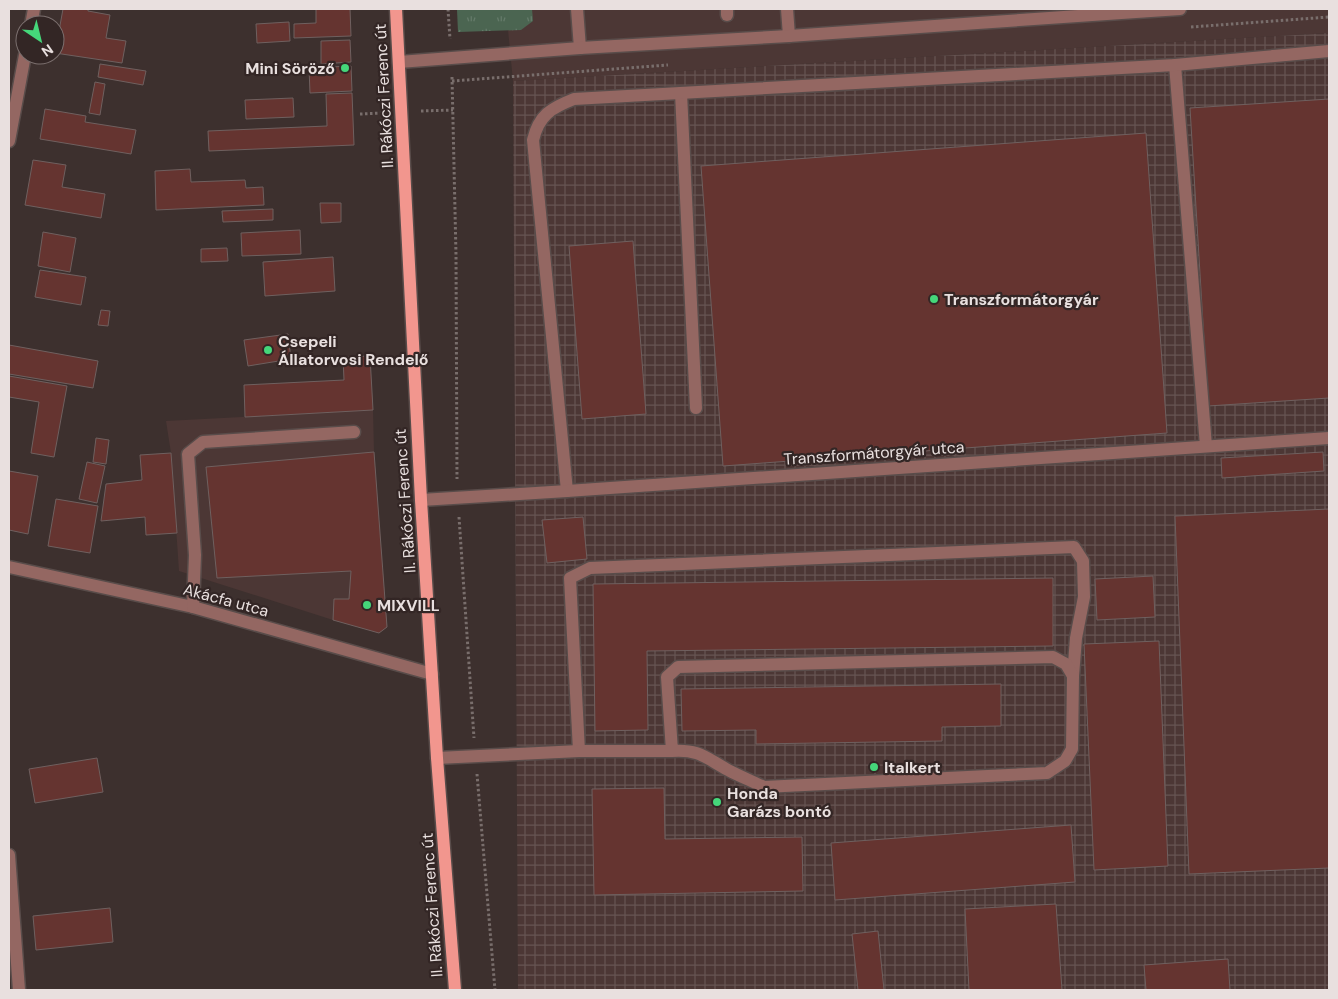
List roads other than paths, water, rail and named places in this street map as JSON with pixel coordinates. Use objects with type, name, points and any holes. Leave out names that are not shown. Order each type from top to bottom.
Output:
[{"type":"main road","name":"II. Rákóczi Ferenc út","points":[[396,9],[421,500],[437,758],[455,990]]},
{"type":"street","points":[[577,9],[580,48]]},
{"type":"street","points":[[787,9],[789,36]]},
{"type":"street","points":[[399,62],[580,48],[789,36],[1180,9]]},
{"type":"street","points":[[567,491],[533,140],[537,125],[559,105],[574,99],[1175,65],[1329,51]]},
{"type":"street","points":[[9,141],[23,65]]},
{"type":"street","points":[[1175,65],[1206,446]]},
{"type":"street","points":[[681,93],[696,408]]},
{"type":"street","points":[[193,607],[195,555],[188,454],[202,442],[354,432]]},
{"type":"street","name":"Transzformátorgyár utca","points":[[421,500],[1329,438]]},
{"type":"street","points":[[437,758],[579,751],[684,750],[705,755],[726,769],[764,787],[1047,774],[1065,761],[1072,749],[1073,676],[1076,638],[1084,598],[1083,561],[1074,547],[590,568],[570,578],[579,751]]},
{"type":"street","name":"Akácfa utca","points":[[9,567],[193,607],[432,674]]},
{"type":"street","points":[[672,751],[667,677],[678,667],[1053,657],[1066,664],[1073,676]]},
{"type":"street","points":[[9,855],[19,990]]},
{"type":"place","name":"Mini Söröző","points":[[345,68]]},
{"type":"place","name":"Transzformátorgyár","points":[[934,299]]},
{"type":"place","name":"Csepeli Állatorvosi Rendelő","points":[[268,350]]},
{"type":"place","name":"MIXVILL","points":[[367,605]]},
{"type":"place","name":"Italkert","points":[[874,767]]},
{"type":"place","name":"Honda Garázs bontó","points":[[717,802]]}]
